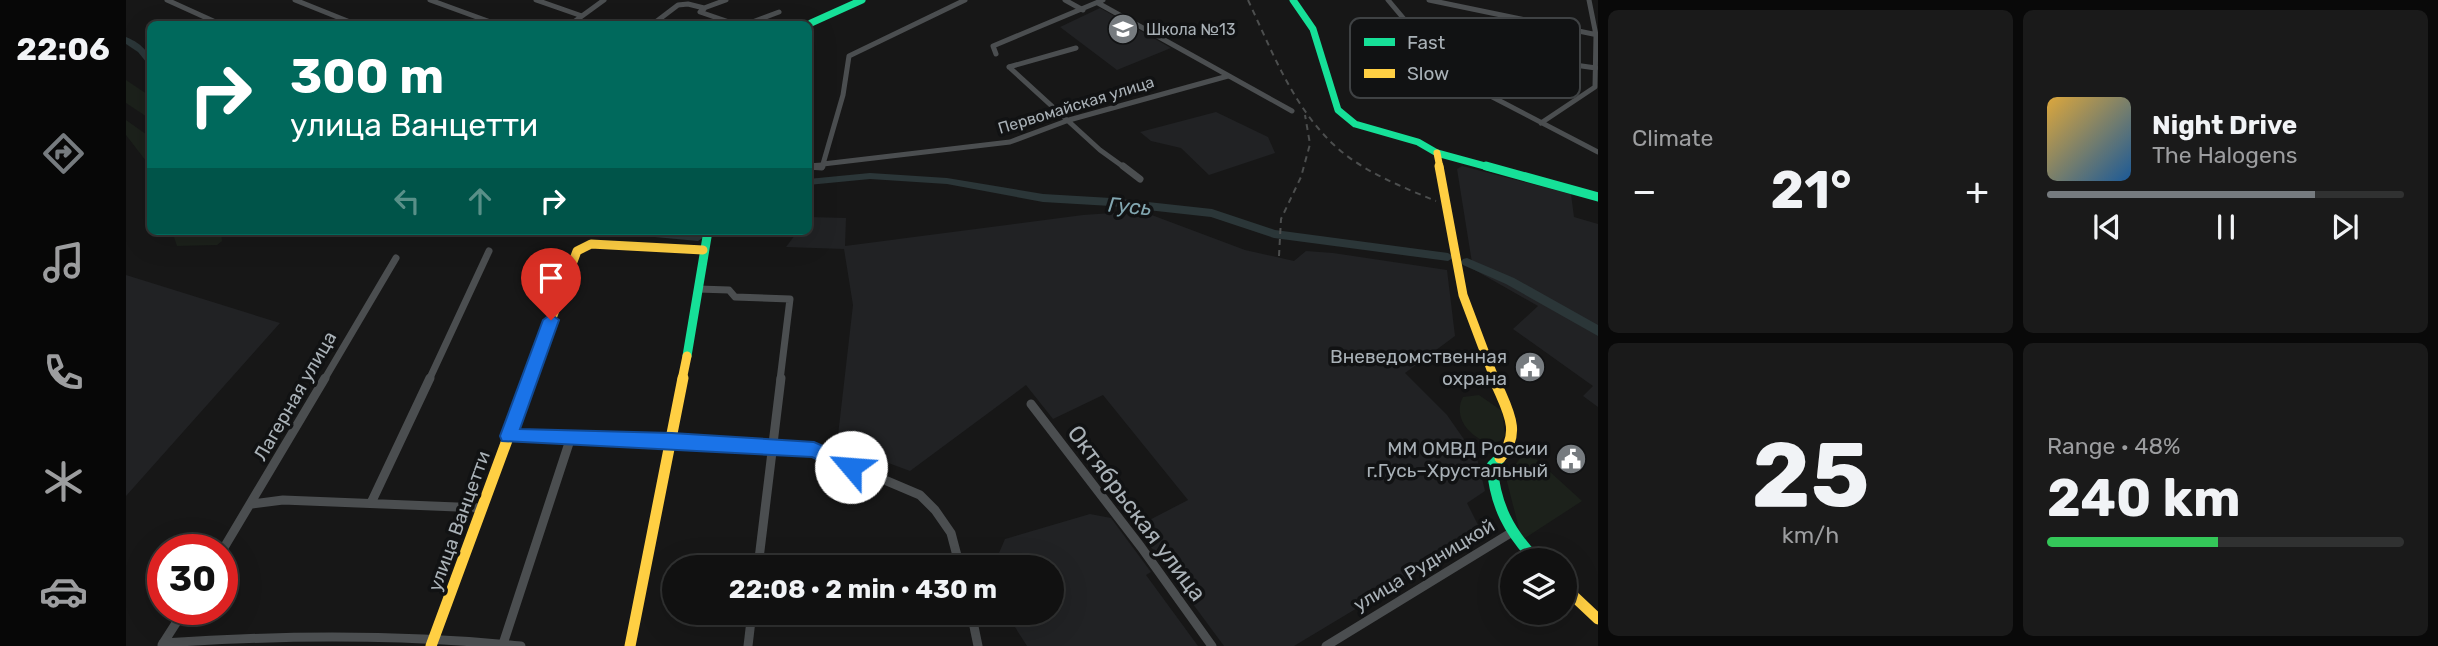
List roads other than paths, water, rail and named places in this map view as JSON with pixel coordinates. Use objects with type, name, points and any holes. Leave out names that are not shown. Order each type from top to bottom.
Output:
[{"type":"street","points":[[167,0],[213,21]]},
{"type":"street","points":[[295,0],[348,21]]},
{"type":"street","points":[[430,0],[488,21]]},
{"type":"street","points":[[536,0],[582,16]]},
{"type":"street","points":[[575,21],[604,0]]},
{"type":"street","points":[[658,21],[687,0]]},
{"type":"street","points":[[682,5],[704,8],[726,0]]},
{"type":"street","points":[[812,23],[862,0]]},
{"type":"street","points":[[823,164],[843,95],[849,56],[965,0]]},
{"type":"street","points":[[1065,0],[1083,10]]},
{"type":"street","points":[[1293,0],[1313,29],[1343,116],[1355,124],[1418,142],[1437,153],[1598,197]]},
{"type":"street","points":[[1388,0],[1403,18]]},
{"type":"street","points":[[1429,0],[1515,18]]},
{"type":"street","points":[[1580,97],[1595,87],[1597,35],[1589,0]]},
{"type":"street","points":[[996,54],[993,46],[1100,1],[1292,111]]},
{"type":"street","points":[[704,8],[700,12],[726,21]]},
{"type":"street","points":[[755,21],[779,12]]},
{"type":"street","points":[[1076,48],[1009,67],[1100,150],[1140,179]]},
{"type":"street","points":[[1580,66],[1596,68]]},
{"type":"street","name":"Первомайская улица","points":[[812,167],[1010,142],[1069,120],[1228,76]]},
{"type":"street","points":[[1494,98],[1598,152]]},
{"type":"street","points":[[1541,123],[1578,98]]},
{"type":"street","name":"улица Рудницкой","points":[[1326,646],[1509,534],[1496,503],[1492,466],[1510,447],[1514,429],[1463,295],[1437,153]]},
{"type":"street","points":[[630,646],[672,441],[705,241]]},
{"type":"street","name":"улица Ванцетти","points":[[433,642],[577,251],[591,244],[705,241]]},
{"type":"street","points":[[371,503],[489,251]]},
{"type":"street","name":"Лагерная улица","points":[[233,534],[396,258]]},
{"type":"street","points":[[698,289],[729,290],[735,297],[790,299],[760,555]]},
{"type":"street","name":"Октябрьская улица","points":[[1031,404],[1141,547],[1212,646]]},
{"type":"street","points":[[509,436],[672,441],[814,450],[920,495],[935,510],[951,533],[957,555]]},
{"type":"street","points":[[503,644],[571,437]]},
{"type":"street","points":[[252,504],[283,500],[482,508]]},
{"type":"street","points":[[1509,534],[1524,548]]},
{"type":"street","points":[[1577,600],[1598,620]]},
{"type":"street","points":[[163,644],[175,625]]},
{"type":"street","points":[[748,646],[750,625]]},
{"type":"street","points":[[974,625],[978,646]]},
{"type":"street","points":[[163,644],[246,637],[521,646]]},
{"type":"waterway","name":"Гусь","points":[[126,40],[147,57]]},
{"type":"waterway","name":"Гусь","points":[[812,182],[870,176],[947,181],[1043,198],[1212,213],[1274,234],[1448,257]]},
{"type":"waterway","name":"Гусь","points":[[676,235],[701,235]]},
{"type":"waterway","name":"Гусь","points":[[1467,262],[1510,281],[1598,331]]},
{"type":"railway","points":[[1248,0],[1294,94],[1333,144],[1368,170],[1436,201]]},
{"type":"railway","points":[[1279,256],[1281,219],[1301,177],[1310,144],[1305,115]]},
{"type":"place","name":"Школа №13","points":[[1123,29]]},
{"type":"place","name":"Вневедомственная охрана","points":[[1530,367]]},
{"type":"place","name":"ММ ОМВД России г.Гусь–Хрустальный","points":[[1571,459]]}]
